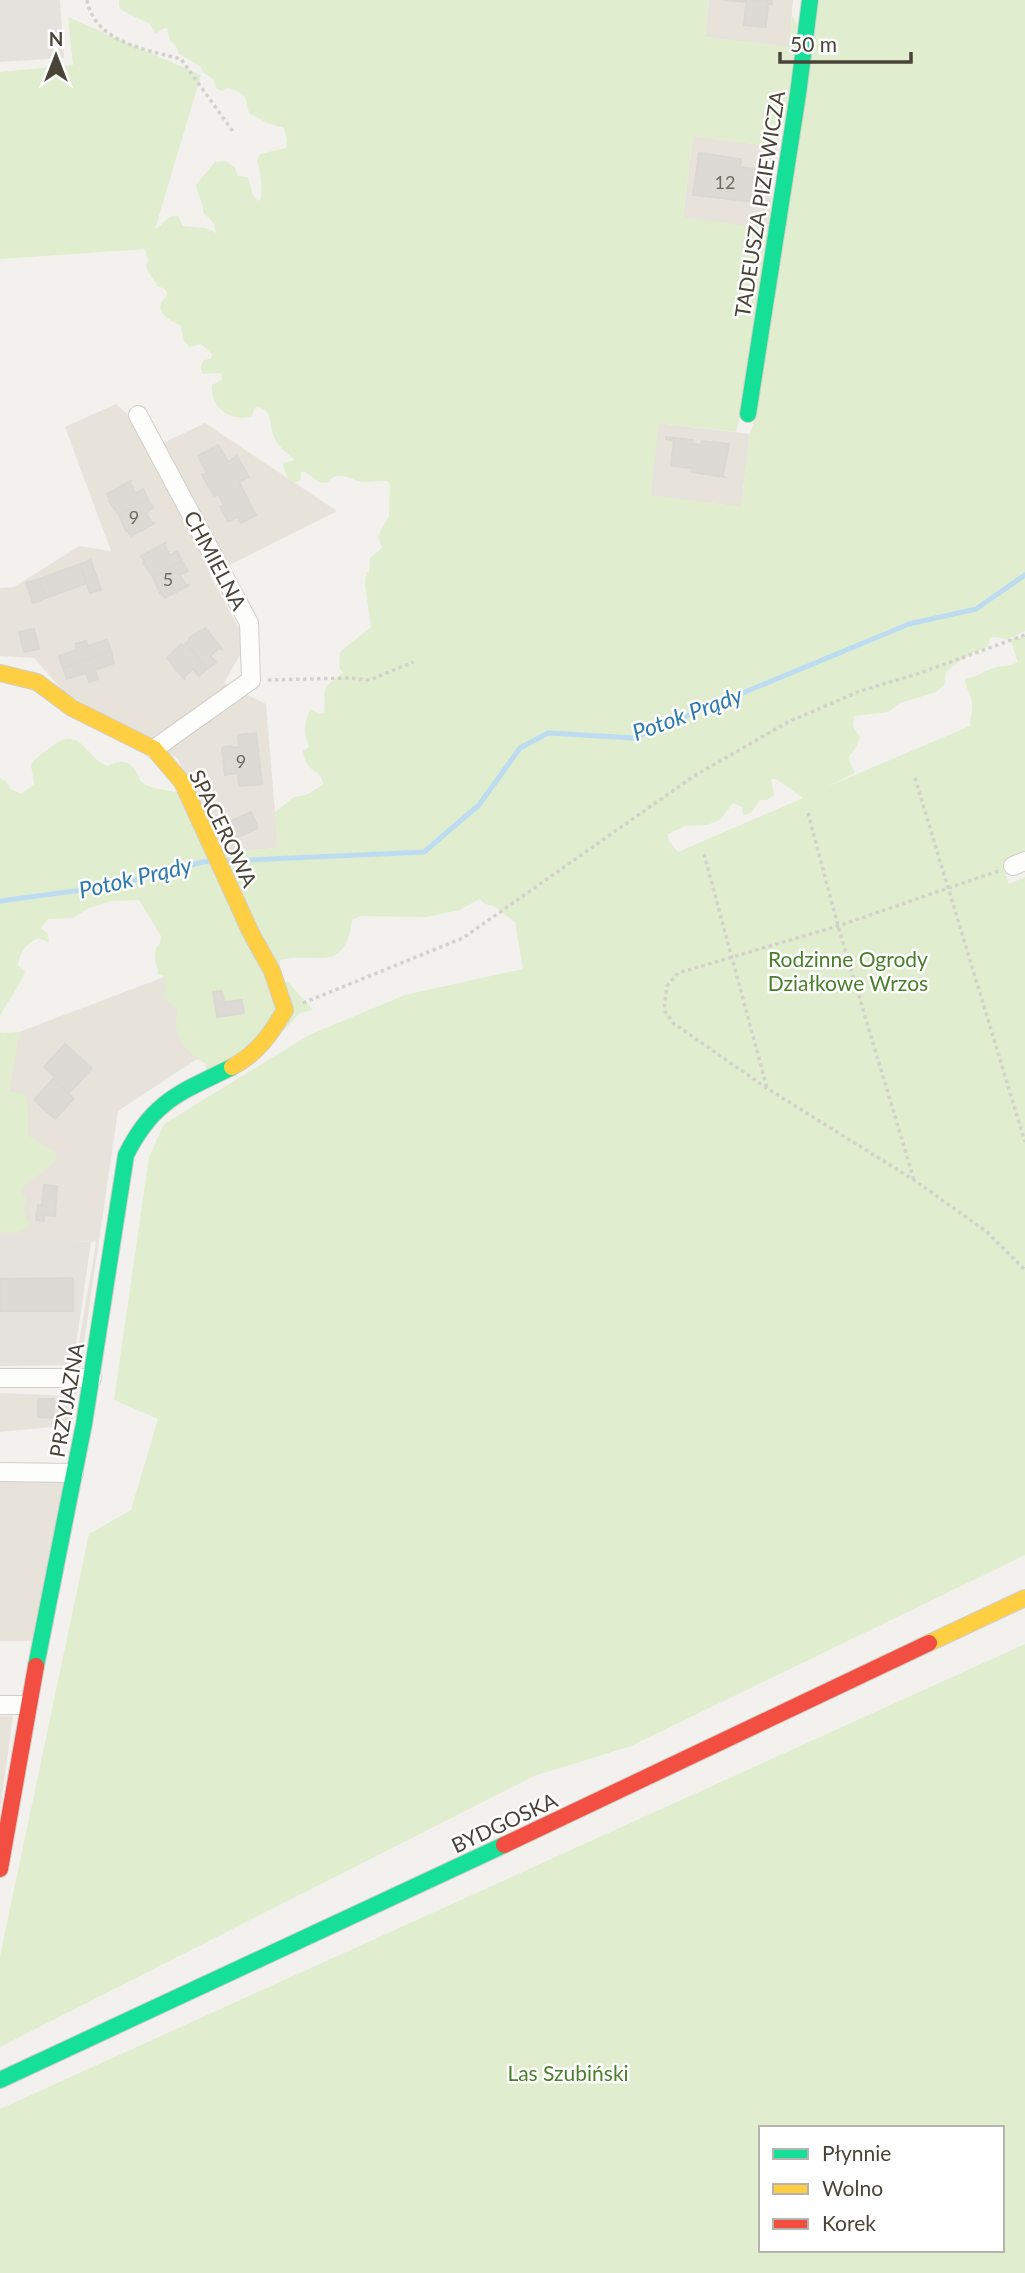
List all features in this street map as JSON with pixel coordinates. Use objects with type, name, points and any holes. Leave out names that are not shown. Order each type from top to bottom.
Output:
[{"type":"street","name":"TADEUSZA PIZIEWICZA","points":[[748,414],[810,0]]},
{"type":"street","name":"CHMIELNA","points":[[138,415],[249,622],[251,680]]},
{"type":"street","name":"SPACEROWA","points":[[0,673],[37,682],[72,708],[154,749],[182,782],[251,933],[272,971],[285,1010]]},
{"type":"street","points":[[154,749],[251,680]]},
{"type":"street","name":"PRZYJAZNA","points":[[0,1869],[28,1705],[92,1378],[126,1155],[136,1133],[151,1115],[173,1096],[250,1056],[271,1034],[285,1010]]},
{"type":"street","points":[[0,1378],[92,1378]]},
{"type":"street","points":[[0,1472],[74,1473]]},
{"type":"street","name":"BYDGOSKA","points":[[0,2080],[1025,1598]]},
{"type":"street","points":[[0,1705],[28,1705]]},
{"type":"path","points":[[88,0],[90,13],[109,33],[130,46],[181,58],[233,133]]},
{"type":"path","points":[[285,1010],[463,938],[694,776],[788,722],[860,691],[917,674],[1025,635]]},
{"type":"path","points":[[251,680],[370,680],[413,662]]},
{"type":"path","points":[[915,778],[1025,1142]]},
{"type":"path","points":[[808,813],[838,926],[914,1180]]},
{"type":"path","points":[[704,854],[768,1089]]},
{"type":"path","points":[[1019,863],[838,926],[678,973],[667,986],[664,1010],[673,1023],[768,1089],[914,1180],[987,1232],[1025,1270]]},
{"type":"shaded area","points":[[0,0],[60,0],[64,58],[0,62]]},
{"type":"shaded area","points":[[709,0],[793,0],[789,47],[705,37]]},
{"type":"shaded area","points":[[693,136],[778,147],[768,229],[683,218]]},
{"type":"shaded area","points":[[116,404],[161,444],[205,423],[337,511],[210,575],[247,643],[224,683],[266,704],[278,848],[220,853],[178,759],[64,692],[34,658],[0,656],[0,588],[14,587],[79,546],[111,551],[65,427]]},
{"type":"shaded area","points":[[658,423],[750,434],[741,507],[650,496]]},
{"type":"shaded area","points":[[238,949],[270,1011],[118,1111],[72,1425],[0,1432],[0,1393],[70,1396],[96,1242],[0,1239],[0,1144],[19,1032]]},
{"type":"shaded area","points":[[0,1237],[91,1242],[73,1365],[0,1366]]},
{"type":"shaded area","points":[[0,1472],[74,1473],[41,1641],[0,1641]]},
{"type":"shaded area","points":[[0,1716],[13,1716],[0,1811]]},
{"type":"green space","name":"Rodzinne Ogrody Działkowe Wrzos","points":[[119,0],[709,0],[705,37],[788,47],[792,15],[797,24],[786,119],[782,123],[778,147],[693,136],[683,217],[768,229],[744,403],[736,432],[659,423],[650,495],[741,507],[750,434],[757,413],[815,0],[1025,0],[1025,631],[1008,639],[990,638],[988,646],[965,657],[946,672],[944,685],[936,692],[900,703],[888,712],[854,716],[853,726],[860,737],[848,758],[855,773],[824,788],[970,726],[972,702],[965,679],[1018,662],[1010,639],[1025,637],[1025,857],[1003,867],[1009,884],[1025,877],[1025,1555],[631,1746],[534,1776],[0,2047],[0,1956],[89,1534],[131,1510],[158,1419],[114,1400],[149,1157],[164,1124],[309,1035],[405,995],[523,969],[515,922],[494,906],[479,899],[460,910],[426,917],[360,916],[352,920],[343,949],[335,955],[327,958],[280,960],[280,978],[289,983],[313,1010],[300,1013],[283,1031],[206,1071],[206,1064],[190,1052],[179,1037],[176,1022],[178,1007],[175,1008],[163,997],[166,984],[163,975],[158,974],[155,954],[161,936],[139,900],[112,901],[89,908],[73,918],[48,919],[41,928],[48,934],[49,943],[39,938],[24,949],[18,966],[25,971],[0,1016],[0,778],[7,782],[10,789],[21,794],[34,784],[31,765],[33,762],[52,746],[70,739],[83,745],[94,757],[108,766],[120,762],[128,763],[146,785],[177,792],[220,853],[278,848],[275,812],[294,797],[306,795],[324,784],[319,774],[309,767],[304,758],[303,750],[309,747],[305,733],[306,720],[310,709],[319,714],[324,713],[325,690],[343,673],[339,667],[340,652],[371,627],[365,585],[366,572],[369,573],[370,558],[382,548],[378,536],[389,516],[390,485],[387,481],[364,482],[336,476],[327,483],[319,482],[304,471],[301,473],[301,480],[294,483],[286,474],[283,463],[295,460],[277,442],[267,412],[258,407],[254,409],[252,416],[244,418],[230,415],[218,406],[212,393],[212,385],[222,380],[221,373],[203,374],[200,367],[204,360],[211,359],[212,354],[201,344],[190,347],[184,341],[181,326],[161,312],[160,308],[168,294],[164,288],[158,287],[147,270],[146,264],[150,259],[147,258],[145,249],[0,259],[0,72],[73,65],[68,17],[201,75],[155,229],[168,218],[178,216],[183,226],[206,228],[216,233],[214,224],[203,212],[196,185],[215,162],[226,161],[235,168],[238,176],[248,177],[253,195],[258,201],[261,199],[257,160],[260,154],[286,148],[284,128],[267,123],[249,113],[242,94],[228,88],[222,91],[217,89],[213,79],[203,72],[200,66],[179,54],[170,40],[167,28],[156,34],[150,24],[121,10]],"holes":[[[771,779],[776,779],[803,798],[678,852],[669,841],[668,834],[685,826],[707,825],[720,820],[733,803],[742,807],[743,815],[751,813],[760,800],[767,800],[774,795]]]},
{"type":"green space","points":[[0,1031],[19,1032],[9,1092],[24,1093],[29,1136],[56,1153],[56,1158],[21,1191],[26,1199],[23,1209],[30,1227],[0,1233]]},
{"type":"green space","name":"Las Szubiński","points":[[1025,1644],[1025,2273],[0,2273],[0,2109]]},
{"type":"building","points":[[723,0],[772,0],[772,4],[768,4],[766,27],[744,25],[746,2]]},
{"type":"building","points":[[699,153],[741,159],[740,167],[757,169],[753,202],[693,195]]},
{"type":"building","points":[[666,437],[693,440],[692,444],[701,445],[702,441],[729,444],[723,475],[725,477],[691,472],[692,468],[671,466],[674,440]]},
{"type":"building","points":[[218,445],[228,462],[237,456],[249,477],[239,482],[256,515],[241,523],[238,517],[228,522],[220,507],[224,505],[218,494],[214,496],[202,475],[207,473],[198,456]]},
{"type":"building","points":[[132,480],[130,483],[135,494],[143,489],[148,499],[119,515],[107,494]]},
{"type":"building","points":[[148,499],[153,508],[146,513],[152,523],[155,523],[131,536],[119,515]]},
{"type":"building","points":[[166,542],[164,545],[170,555],[177,551],[182,561],[153,577],[141,556]]},
{"type":"building","points":[[91,560],[101,590],[90,593],[80,564]]},
{"type":"building","points":[[182,561],[188,571],[180,575],[186,585],[189,585],[165,598],[153,577]]},
{"type":"building","points":[[80,564],[87,583],[46,598],[39,579]]},
{"type":"building","points":[[39,579],[46,598],[33,603],[26,583]]},
{"type":"building","points":[[205,628],[223,650],[219,648],[210,656],[216,662],[207,669],[186,643]]},
{"type":"building","points":[[34,629],[39,649],[24,652],[19,632]]},
{"type":"building","points":[[107,640],[111,651],[63,668],[59,656],[77,650],[75,644],[86,641],[88,646]]},
{"type":"building","points":[[186,643],[207,669],[199,676],[193,669],[184,677],[185,680],[167,658],[181,644],[182,646]]},
{"type":"building","points":[[111,651],[114,663],[95,670],[98,679],[89,682],[86,673],[67,679],[63,668]]},
{"type":"building","points":[[256,733],[262,784],[239,786],[238,773],[225,775],[222,749],[239,747],[238,735]]},
{"type":"building","points":[[251,812],[258,828],[234,839],[226,823]]},
{"type":"building","points":[[222,991],[224,1002],[242,1000],[244,1013],[217,1017],[213,992]]},
{"type":"building","points":[[65,1044],[92,1068],[69,1093],[44,1067]]},
{"type":"building","points":[[53,1079],[74,1098],[55,1119],[34,1100]]},
{"type":"building","points":[[44,1185],[57,1186],[55,1216],[44,1215],[44,1221],[36,1220],[38,1205],[42,1205]]},
{"type":"building","points":[[73,1278],[73,1311],[0,1311],[0,1279]]},
{"type":"building","points":[[38,1399],[54,1399],[53,1418],[38,1417]]},
{"type":"waterway","name":"Potok Prądy","points":[[226,861],[424,852],[479,805],[520,748],[548,733],[634,738],[909,624],[976,609],[1025,575]]},
{"type":"waterway","name":"Potok Prądy","points":[[0,901],[112,886],[213,861]]},
{"type":"traffic: fast","points":[[748,414],[810,0]]},
{"type":"traffic: fast","points":[[36,1666],[84,1424],[126,1155],[147,1122],[170,1100],[232,1067]]},
{"type":"traffic: fast","points":[[0,2080],[504,1845]]},
{"type":"traffic: slow","points":[[0,673],[37,682],[72,708],[154,749],[182,782],[251,933],[272,971],[285,1010],[263,1043],[232,1067]]},
{"type":"traffic: slow","points":[[929,1643],[1025,1598]]},
{"type":"traffic: jam","points":[[504,1845],[929,1643]]},
{"type":"traffic: jam","points":[[0,1869],[36,1666]]}]
